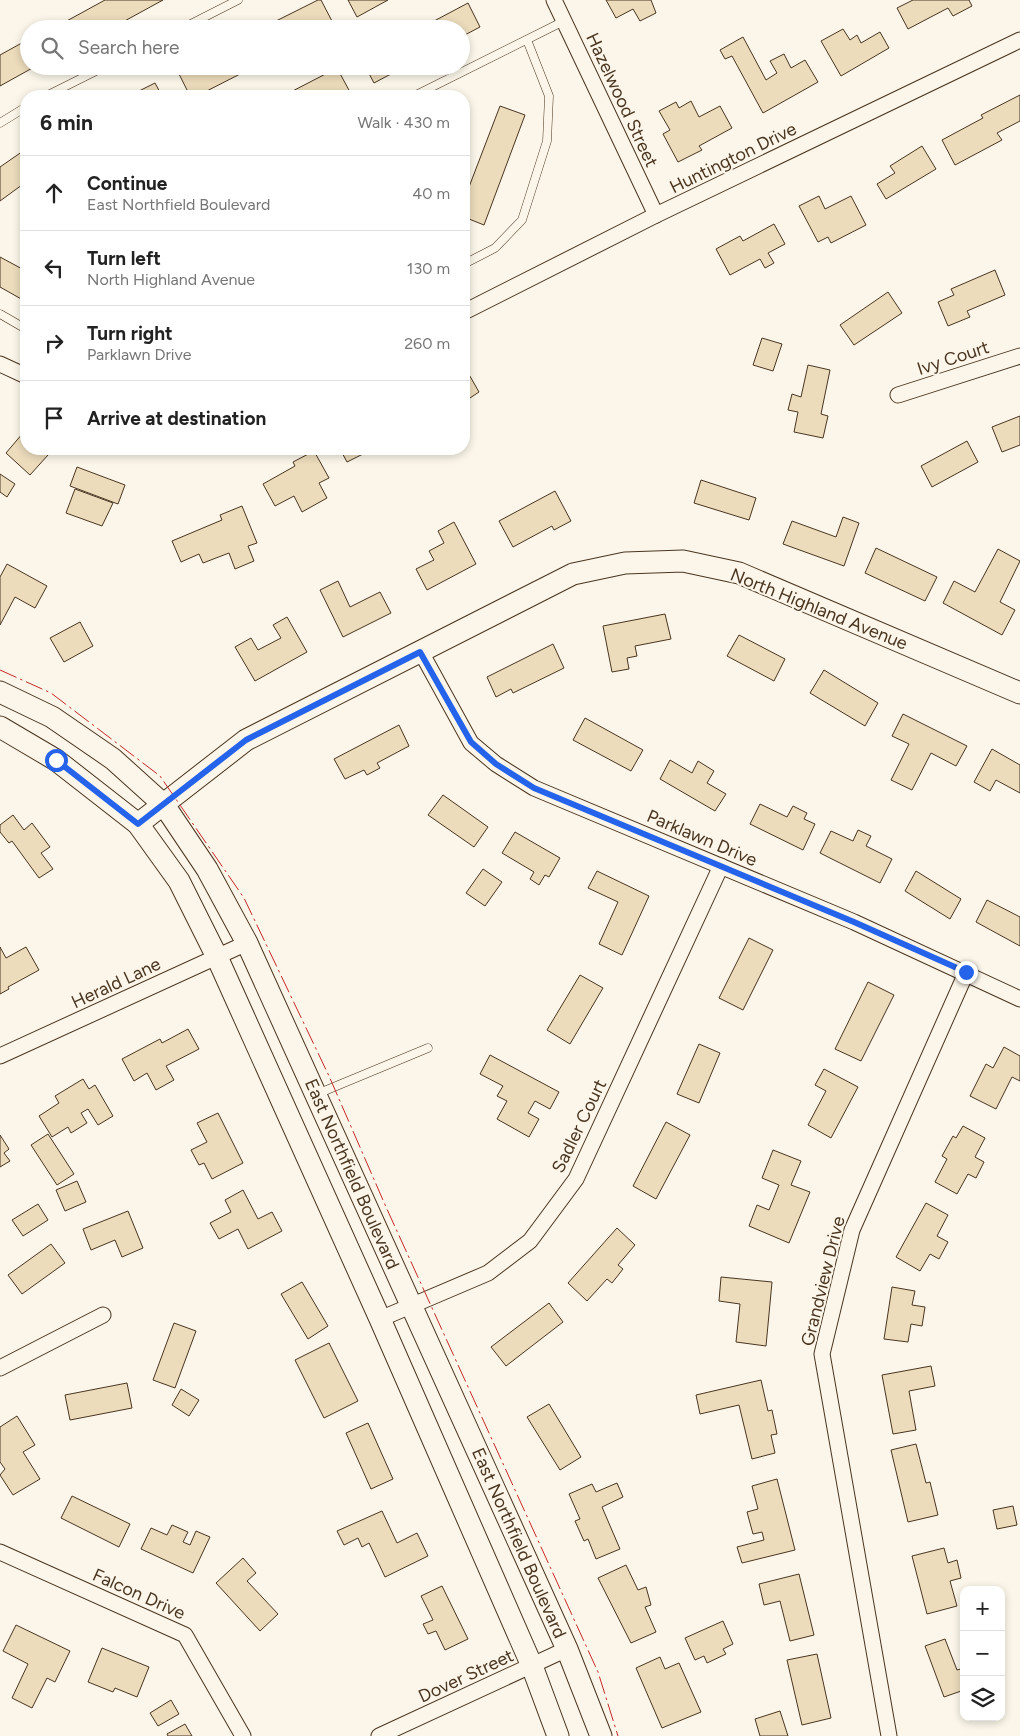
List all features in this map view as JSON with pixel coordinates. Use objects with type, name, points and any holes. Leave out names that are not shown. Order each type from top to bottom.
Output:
[{"type":"main road","name":"North Highland Avenue","points":[[138,824],[246,740],[573,574],[625,563],[683,561],[740,573],[1020,694]]},
{"type":"main road","name":"East Northfield Boulevard","points":[[0,692],[52,718],[114,759],[164,805],[207,869],[247,943],[568,1649],[601,1736]]},
{"type":"main road","name":"East Northfield Boulevard","points":[[0,727],[56,760],[138,824],[179,882],[217,957],[380,1319],[532,1666],[558,1736]]},
{"type":"street","name":"Hazelwood Street","points":[[554,0],[656,215]]},
{"type":"street","name":"Huntington Drive","points":[[470,309],[656,215],[1020,41]]},
{"type":"street","name":"Ivy Court","points":[[898,395],[1020,356]]},
{"type":"street","points":[[0,364],[20,372]]},
{"type":"street","name":"Parklawn Drive","points":[[420,652],[471,742],[496,764],[534,788],[722,866],[966,972],[1020,999]]},
{"type":"street","name":"Sadler Court","points":[[380,1319],[488,1273],[530,1241],[576,1179],[722,866]]},
{"type":"street","name":"Herald Lane","points":[[0,1056],[247,943]]},
{"type":"street","name":"Grandview Drive","points":[[889,1736],[822,1354],[852,1230],[966,972]]},
{"type":"street","points":[[0,1368],[103,1315]]},
{"type":"street","name":"Falcon Drive","points":[[0,1552],[185,1635],[243,1736]]},
{"type":"street","name":"Dover Street","points":[[379,1736],[568,1649]]},
{"type":"lane","points":[[199,20],[238,0]]},
{"type":"lane","points":[[470,68],[564,22]]},
{"type":"lane","points":[[470,261],[495,248],[522,220],[547,141],[549,96],[527,40]]},
{"type":"lane","points":[[58,90],[88,75]]},
{"type":"lane","points":[[426,90],[456,75]]},
{"type":"lane","points":[[0,123],[20,111]]},
{"type":"lane","points":[[0,314],[20,326]]},
{"type":"lane","points":[[316,1095],[428,1048]]},
{"type":"building","points":[[105,0],[163,0],[126,20],[68,20]]},
{"type":"building","points":[[321,0],[331,20],[278,20]]},
{"type":"building","points":[[348,0],[388,0],[357,17]]},
{"type":"building","points":[[606,0],[651,0],[656,13],[640,21],[633,9],[616,18]]},
{"type":"building","points":[[913,0],[969,0],[972,6],[953,16],[948,8],[908,29],[897,8]]},
{"type":"building","points":[[468,3],[480,27],[470,32],[470,20],[436,20]]},
{"type":"building","points":[[843,29],[850,40],[857,35],[861,43],[880,32],[889,48],[841,76],[821,41]]},
{"type":"building","points":[[743,37],[766,80],[777,73],[770,61],[784,54],[791,68],[805,60],[818,82],[763,113],[732,56],[725,59],[720,50]]},
{"type":"building","points":[[20,44],[20,75],[0,86],[0,55]]},
{"type":"building","points":[[180,75],[238,75],[209,90],[187,90]]},
{"type":"building","points":[[324,75],[341,75],[349,90],[295,90]]},
{"type":"building","points":[[370,75],[389,75],[374,83]]},
{"type":"building","points":[[155,83],[159,90],[141,90]]},
{"type":"building","points":[[1020,95],[1020,121],[997,133],[1002,140],[955,165],[942,140],[983,118],[981,115]]},
{"type":"building","points":[[691,101],[699,117],[720,106],[732,128],[699,146],[702,150],[678,162],[663,134],[670,130],[659,111],[676,102],[679,108]]},
{"type":"building","points":[[500,106],[525,115],[484,225],[470,219],[470,184]]},
{"type":"building","points":[[922,146],[936,169],[886,199],[877,184],[895,173],[890,166]]},
{"type":"building","points":[[20,153],[20,186],[0,201],[0,167]]},
{"type":"building","points":[[819,196],[825,209],[851,196],[866,225],[831,243],[828,237],[818,242],[799,206]]},
{"type":"building","points":[[774,224],[785,244],[768,253],[774,263],[765,268],[760,259],[730,275],[716,249],[740,236],[743,241]]},
{"type":"building","points":[[0,257],[20,268],[20,298],[0,287]]},
{"type":"building","points":[[995,270],[1005,295],[967,311],[970,317],[948,326],[938,302],[954,295],[951,289]]},
{"type":"building","points":[[888,292],[902,313],[854,345],[840,325]]},
{"type":"building","points":[[762,338],[782,344],[773,371],[753,365]]},
{"type":"building","points":[[808,365],[830,370],[821,414],[828,416],[823,438],[794,432],[798,412],[788,410],[792,394],[801,397]]},
{"type":"building","points":[[470,376],[479,392],[470,398]]},
{"type":"building","points":[[1020,416],[1020,445],[1002,452],[992,427]]},
{"type":"building","points":[[20,437],[20,455],[48,455],[30,475],[6,453]]},
{"type":"building","points":[[967,441],[978,462],[932,487],[921,466]]},
{"type":"building","points":[[306,455],[316,455],[329,478],[319,483],[327,498],[302,512],[294,496],[275,506],[263,484],[295,466],[293,462]]},
{"type":"building","points":[[343,455],[361,455],[347,462]]},
{"type":"building","points":[[77,467],[125,485],[118,504],[70,486]]},
{"type":"building","points":[[0,474],[15,484],[7,497],[0,492]]},
{"type":"building","points":[[701,480],[756,498],[749,520],[694,503]]},
{"type":"building","points":[[75,489],[113,503],[102,526],[66,513]]},
{"type":"building","points":[[555,491],[571,521],[554,530],[552,526],[513,547],[499,521]]},
{"type":"building","points":[[242,506],[257,543],[248,546],[254,561],[235,569],[229,553],[203,563],[199,554],[181,562],[172,541],[222,520],[220,515]]},
{"type":"building","points":[[843,517],[859,523],[844,566],[783,544],[792,521],[836,537]]},
{"type":"building","points":[[454,522],[476,564],[427,590],[416,569],[434,560],[429,551],[444,543],[438,531]]},
{"type":"building","points":[[876,548],[937,577],[925,601],[865,573]]},
{"type":"building","points":[[998,549],[1020,561],[1000,602],[1015,610],[1002,635],[943,603],[954,581],[975,592]]},
{"type":"building","points":[[7,564],[47,586],[35,608],[15,597],[0,625],[0,577]]},
{"type":"building","points":[[338,581],[350,607],[380,592],[391,613],[343,637],[320,590]]},
{"type":"building","points":[[665,614],[671,639],[635,646],[637,656],[627,658],[629,669],[612,672],[603,626]]},
{"type":"building","points":[[287,617],[307,652],[255,681],[235,647],[251,638],[258,650],[281,638],[273,625]]},
{"type":"building","points":[[80,622],[93,646],[64,662],[50,638]]},
{"type":"building","points":[[739,635],[785,659],[774,681],[727,656]]},
{"type":"building","points":[[553,644],[564,668],[513,693],[511,689],[496,697],[487,677]]},
{"type":"building","points":[[824,670],[878,703],[865,726],[810,693]]},
{"type":"building","points":[[903,714],[967,746],[956,766],[931,753],[912,790],[891,780],[909,744],[892,736]]},
{"type":"building","points":[[585,718],[643,750],[631,771],[573,740]]},
{"type":"building","points":[[399,725],[409,746],[377,763],[380,768],[367,775],[364,770],[345,779],[334,759]]},
{"type":"building","points":[[992,749],[1020,765],[1020,793],[996,780],[990,791],[974,782]]},
{"type":"building","points":[[670,760],[692,773],[698,761],[714,771],[707,783],[726,794],[715,811],[660,779]]},
{"type":"building","points":[[443,795],[488,827],[474,847],[428,815]]},
{"type":"building","points":[[760,804],[787,817],[793,806],[807,813],[804,819],[815,824],[803,850],[750,824]]},
{"type":"building","points":[[13,815],[24,830],[32,823],[50,847],[41,853],[53,869],[39,878],[12,841],[9,843],[0,832],[0,825]]},
{"type":"building","points":[[858,830],[871,836],[866,846],[892,859],[880,883],[820,853],[831,831],[853,841]]},
{"type":"building","points":[[515,832],[560,858],[549,877],[545,875],[539,885],[530,879],[534,872],[502,853]]},
{"type":"building","points":[[483,869],[502,882],[485,906],[466,893]]},
{"type":"building","points":[[597,871],[649,896],[622,955],[599,944],[618,902],[588,888]]},
{"type":"building","points":[[916,871],[961,899],[950,919],[905,891]]},
{"type":"building","points":[[987,900],[1020,917],[1020,946],[976,922]]},
{"type":"building","points":[[749,938],[773,950],[743,1010],[719,998]]},
{"type":"building","points":[[0,947],[6,958],[26,947],[39,970],[8,987],[9,989],[0,994]]},
{"type":"building","points":[[580,975],[603,988],[570,1044],[547,1030]]},
{"type":"building","points":[[868,982],[894,995],[861,1061],[835,1049]]},
{"type":"building","points":[[188,1029],[199,1049],[166,1066],[174,1080],[156,1090],[147,1073],[134,1081],[122,1059],[160,1039],[162,1043]]},
{"type":"building","points":[[699,1044],[720,1053],[699,1103],[677,1094]]},
{"type":"building","points":[[1004,1047],[1020,1056],[1020,1081],[1012,1077],[996,1109],[970,1096],[986,1064],[993,1068]]},
{"type":"building","points":[[490,1055],[559,1092],[550,1109],[535,1101],[528,1113],[539,1119],[529,1137],[497,1119],[507,1101],[497,1096],[503,1086],[480,1074]]},
{"type":"building","points":[[824,1069],[858,1087],[831,1138],[808,1125],[826,1091],[815,1085]]},
{"type":"building","points":[[83,1079],[89,1089],[95,1085],[113,1116],[98,1125],[88,1109],[81,1113],[87,1123],[71,1133],[68,1127],[52,1137],[39,1116],[59,1103],[55,1096]]},
{"type":"building","points":[[218,1113],[243,1163],[212,1179],[204,1163],[199,1165],[191,1150],[207,1142],[197,1123]]},
{"type":"building","points":[[666,1122],[690,1135],[656,1199],[633,1186]]},
{"type":"building","points":[[963,1126],[985,1138],[975,1157],[984,1162],[976,1178],[968,1174],[957,1194],[935,1182],[947,1159],[942,1156],[953,1136],[956,1138]]},
{"type":"building","points":[[48,1134],[74,1174],[57,1185],[31,1145]]},
{"type":"building","points":[[0,1135],[9,1149],[4,1153],[10,1161],[0,1167]]},
{"type":"building","points":[[773,1150],[801,1161],[791,1185],[810,1192],[789,1243],[749,1226],[757,1205],[769,1210],[779,1185],[762,1178]]},
{"type":"building","points":[[77,1181],[86,1202],[65,1211],[56,1190]]},
{"type":"building","points":[[243,1190],[258,1219],[272,1212],[282,1231],[248,1249],[238,1229],[219,1239],[210,1223],[231,1212],[225,1200]]},
{"type":"building","points":[[926,1203],[948,1215],[937,1236],[948,1242],[939,1259],[930,1254],[920,1271],[896,1257]]},
{"type":"building","points":[[38,1204],[48,1220],[23,1236],[12,1220]]},
{"type":"building","points":[[128,1211],[143,1248],[122,1257],[115,1240],[91,1250],[83,1229]]},
{"type":"building","points":[[617,1228],[635,1245],[618,1265],[623,1269],[612,1283],[607,1279],[587,1301],[568,1283]]},
{"type":"building","points":[[51,1244],[65,1263],[22,1294],[8,1275]]},
{"type":"building","points":[[721,1277],[772,1282],[766,1346],[736,1342],[740,1304],[719,1301]]},
{"type":"building","points":[[302,1282],[328,1326],[308,1339],[281,1294]]},
{"type":"building","points":[[892,1287],[915,1291],[912,1305],[925,1307],[922,1326],[911,1324],[908,1342],[884,1339]]},
{"type":"building","points":[[549,1303],[563,1322],[506,1366],[491,1347]]},
{"type":"building","points":[[174,1323],[196,1331],[175,1388],[153,1380]]},
{"type":"building","points":[[329,1343],[358,1401],[324,1418],[295,1360]]},
{"type":"building","points":[[931,1366],[935,1386],[909,1391],[916,1430],[893,1434],[882,1375]]},
{"type":"building","points":[[761,1380],[768,1411],[772,1410],[777,1434],[771,1435],[775,1453],[752,1459],[739,1405],[700,1414],[696,1395]]},
{"type":"building","points":[[127,1383],[132,1408],[70,1420],[65,1395]]},
{"type":"building","points":[[181,1389],[199,1400],[189,1416],[172,1405]]},
{"type":"building","points":[[549,1404],[581,1457],[560,1470],[527,1417]]},
{"type":"building","points":[[17,1416],[35,1445],[23,1452],[40,1479],[13,1495],[0,1475],[5,1469],[0,1462],[0,1427]]},
{"type":"building","points":[[368,1423],[393,1479],[371,1489],[346,1433]]},
{"type":"building","points":[[916,1444],[926,1483],[930,1482],[938,1515],[908,1522],[891,1450]]},
{"type":"building","points":[[777,1479],[795,1550],[742,1563],[737,1547],[764,1540],[762,1532],[753,1534],[747,1512],[758,1509],[752,1486]]},
{"type":"building","points":[[617,1483],[623,1497],[602,1507],[620,1549],[596,1559],[588,1539],[584,1541],[575,1521],[580,1519],[569,1494],[592,1484],[596,1492]]},
{"type":"building","points":[[72,1496],[130,1524],[119,1547],[61,1518]]},
{"type":"building","points":[[1013,1506],[1017,1525],[997,1529],[993,1510]]},
{"type":"building","points":[[382,1511],[397,1543],[417,1533],[428,1556],[385,1577],[369,1543],[362,1547],[358,1538],[344,1545],[337,1531]]},
{"type":"building","points":[[172,1525],[188,1532],[183,1542],[190,1545],[196,1531],[210,1537],[193,1573],[141,1549],[151,1528],[167,1535]]},
{"type":"building","points":[[944,1548],[948,1563],[957,1560],[961,1578],[950,1581],[957,1606],[927,1614],[912,1556]]},
{"type":"building","points":[[243,1558],[256,1573],[247,1581],[278,1614],[260,1631],[216,1583]]},
{"type":"building","points":[[626,1565],[638,1590],[646,1587],[651,1605],[645,1607],[656,1632],[631,1643],[598,1578]]},
{"type":"building","points":[[799,1574],[814,1635],[790,1641],[780,1601],[764,1605],[759,1584]]},
{"type":"building","points":[[442,1586],[468,1639],[445,1650],[436,1631],[428,1634],[423,1624],[433,1620],[421,1596]]},
{"type":"building","points":[[723,1621],[733,1644],[723,1649],[726,1654],[707,1663],[704,1656],[695,1660],[685,1638]]},
{"type":"building","points":[[16,1625],[70,1651],[55,1682],[47,1678],[32,1708],[12,1698],[28,1664],[3,1651]]},
{"type":"building","points":[[945,1639],[957,1670],[960,1669],[960,1691],[944,1697],[925,1646]]},
{"type":"building","points":[[102,1648],[149,1667],[137,1697],[115,1688],[113,1692],[88,1682]]},
{"type":"building","points":[[817,1654],[831,1718],[802,1725],[787,1660]]},
{"type":"building","points":[[660,1657],[665,1669],[679,1663],[701,1712],[662,1728],[636,1668]]},
{"type":"building","points":[[171,1700],[179,1714],[158,1726],[150,1713]]},
{"type":"building","points":[[780,1711],[788,1736],[760,1736],[755,1719]]},
{"type":"building","points":[[185,1724],[192,1736],[168,1736],[167,1734]]},
{"type":"power","points":[[0,670],[51,693],[160,776],[244,898],[329,1076],[386,1207],[598,1672],[618,1736]]},
{"type":"route","points":[[56,760],[138,824],[246,740],[420,652],[471,742],[496,764],[534,788],[854,922],[966,972]]}]
